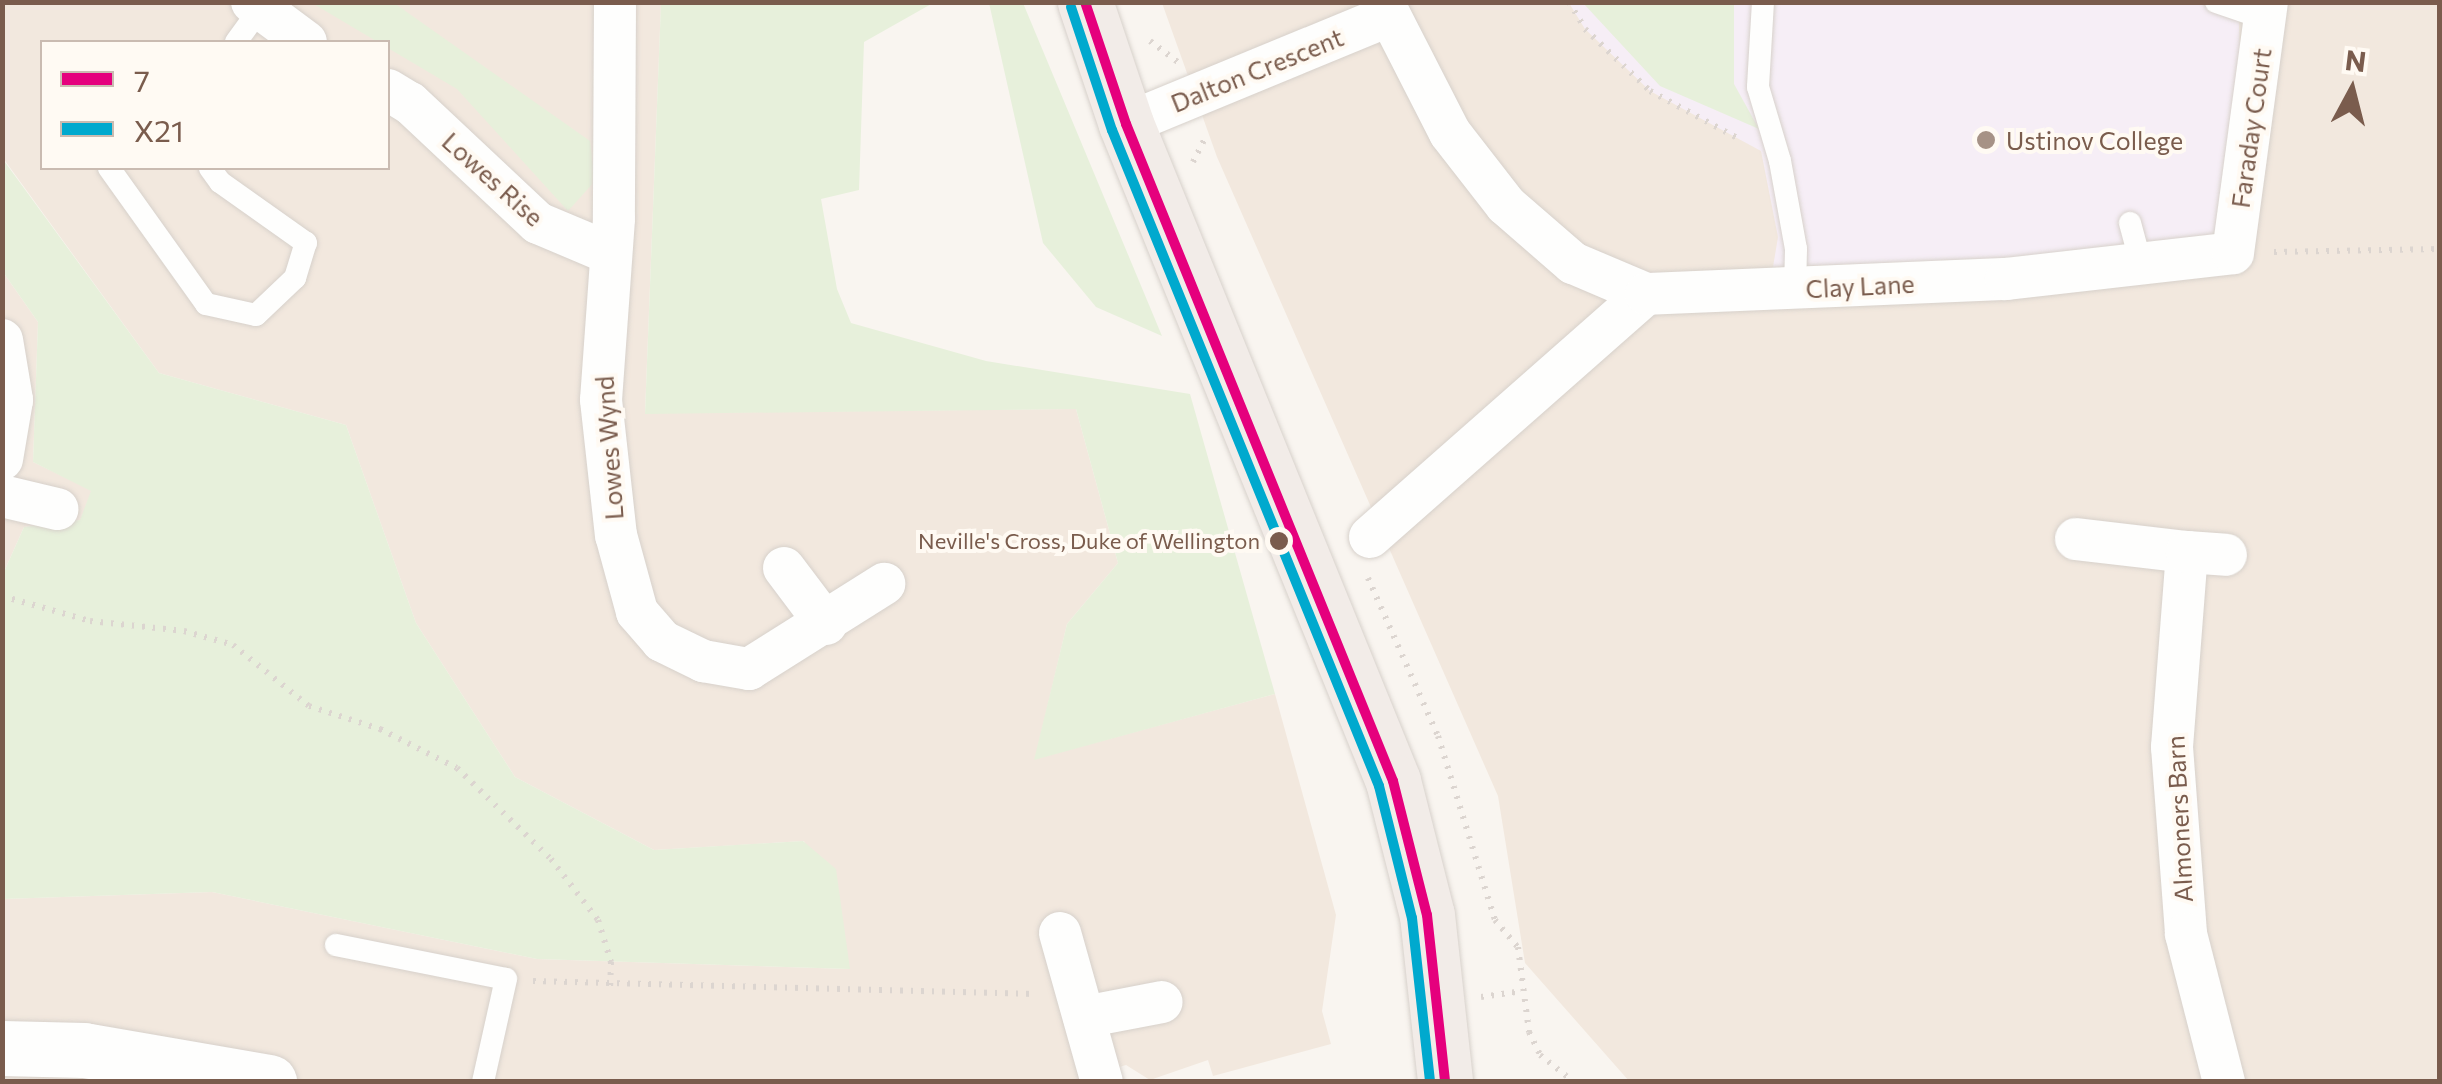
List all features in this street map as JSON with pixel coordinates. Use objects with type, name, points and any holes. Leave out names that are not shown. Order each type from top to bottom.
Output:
[{"type":"highway","points":[[1085,2],[1126,124],[1394,780],[1428,915],[1446,1082]]},
{"type":"street","name":"Lowes Wynd","points":[[615,2],[614,219],[607,252],[601,400],[616,535],[637,612],[662,641],[704,661],[749,669],[884,584]]},
{"type":"street","name":"Dalton Crescent","points":[[1126,124],[1386,9],[1450,133],[1506,205],[1573,263],[1646,294]]},
{"type":"street","name":"Faraday Court","points":[[2233,254],[2267,11]]},
{"type":"street","points":[[249,18],[301,40]]},
{"type":"street","name":"Lowes Rise","points":[[390,91],[410,103],[538,223],[607,252]]},
{"type":"street","name":"Clay Lane","points":[[1646,294],[2006,279],[2233,254]]},
{"type":"street","points":[[1370,537],[1646,294]]},
{"type":"street","points":[[2,340],[12,400],[2,459]]},
{"type":"street","points":[[2,496],[57,510]]},
{"type":"street","name":"Almoners Barn","points":[[2076,539],[2207,554],[2172,747],[2186,934],[2224,1082]]},
{"type":"street","points":[[784,568],[826,624]]},
{"type":"street","points":[[1060,933],[1102,1082]]},
{"type":"street","points":[[1080,1005],[1162,1002]]},
{"type":"street","points":[[2,1048],[84,1050],[268,1082]]},
{"type":"lane","points":[[1764,2],[1758,88],[1780,161],[1796,250],[1795,289]]},
{"type":"lane","points":[[2216,2],[2267,11]]},
{"type":"lane","points":[[110,170],[206,304],[256,315],[296,278],[306,244],[213,170]]},
{"type":"lane","points":[[2130,223],[2141,264]]},
{"type":"lane","points":[[336,945],[506,979],[484,1082]]},
{"type":"path","points":[[1569,2],[1585,28],[1650,91],[1780,161]]},
{"type":"path","points":[[2233,254],[2440,249]]},
{"type":"path","points":[[2,596],[90,621],[184,631],[233,646],[310,706],[380,730],[456,768],[551,859],[598,920],[611,962],[610,986]]},
{"type":"path","points":[[506,979],[1080,1005]]},
{"type":"shaded area","points":[[3,3],[661,3],[645,413],[1076,409],[1118,563],[1067,624],[1035,759],[1275,694],[1336,915],[1322,1011],[1331,1044],[1213,1076],[1208,1060],[1150,1080],[1126,1065],[1071,1082],[3,1081],[3,899],[212,892],[537,959],[849,969],[804,841],[654,850],[515,777],[416,623],[346,425],[159,373],[3,158]]},
{"type":"shaded area","points":[[1162,3],[2439,3],[2439,1081],[1629,1081],[1525,963],[1498,796],[1217,157]]},
{"type":"shaded area","name":"Ustinov College","points":[[1569,3],[2238,3],[2241,73],[2217,240],[2159,253],[1773,267],[1778,237],[1761,151],[1650,91],[1585,29]]},
{"type":"shaded area","points":[[3,272],[38,322],[33,462],[92,490],[81,520],[24,527],[3,574]]},
{"type":"green space","points":[[312,3],[394,3],[590,141],[595,181],[568,211],[457,89],[390,49],[390,40],[374,40]]},
{"type":"green space","points":[[661,3],[933,3],[864,42],[859,190],[821,199],[837,289],[851,323],[986,361],[1190,394],[1275,694],[1034,760],[1067,624],[1118,563],[1076,409],[645,414]]},
{"type":"green space","points":[[989,3],[1023,3],[1162,336],[1096,307],[1043,243]]},
{"type":"green space","points":[[1583,3],[1734,3],[1734,84],[1759,129],[1660,86]]},
{"type":"green space","points":[[2,158],[159,373],[346,425],[416,623],[515,777],[654,850],[803,841],[836,869],[850,969],[537,959],[212,892],[3,899],[3,574],[24,527],[80,520],[91,491],[33,462],[38,322],[3,272]]},
{"type":"transit line","name":"7","points":[[1085,2],[1126,124],[1393,781],[1427,915],[1445,1082]]},
{"type":"transit line","name":"X21","points":[[1071,7],[1112,130],[1379,786],[1412,918],[1430,1082]]},
{"type":"place","name":"Ustinov College","points":[[1986,140]]},
{"type":"place","name":"Neville's Cross, Duke of Wellington","points":[[1279,541]]}]
